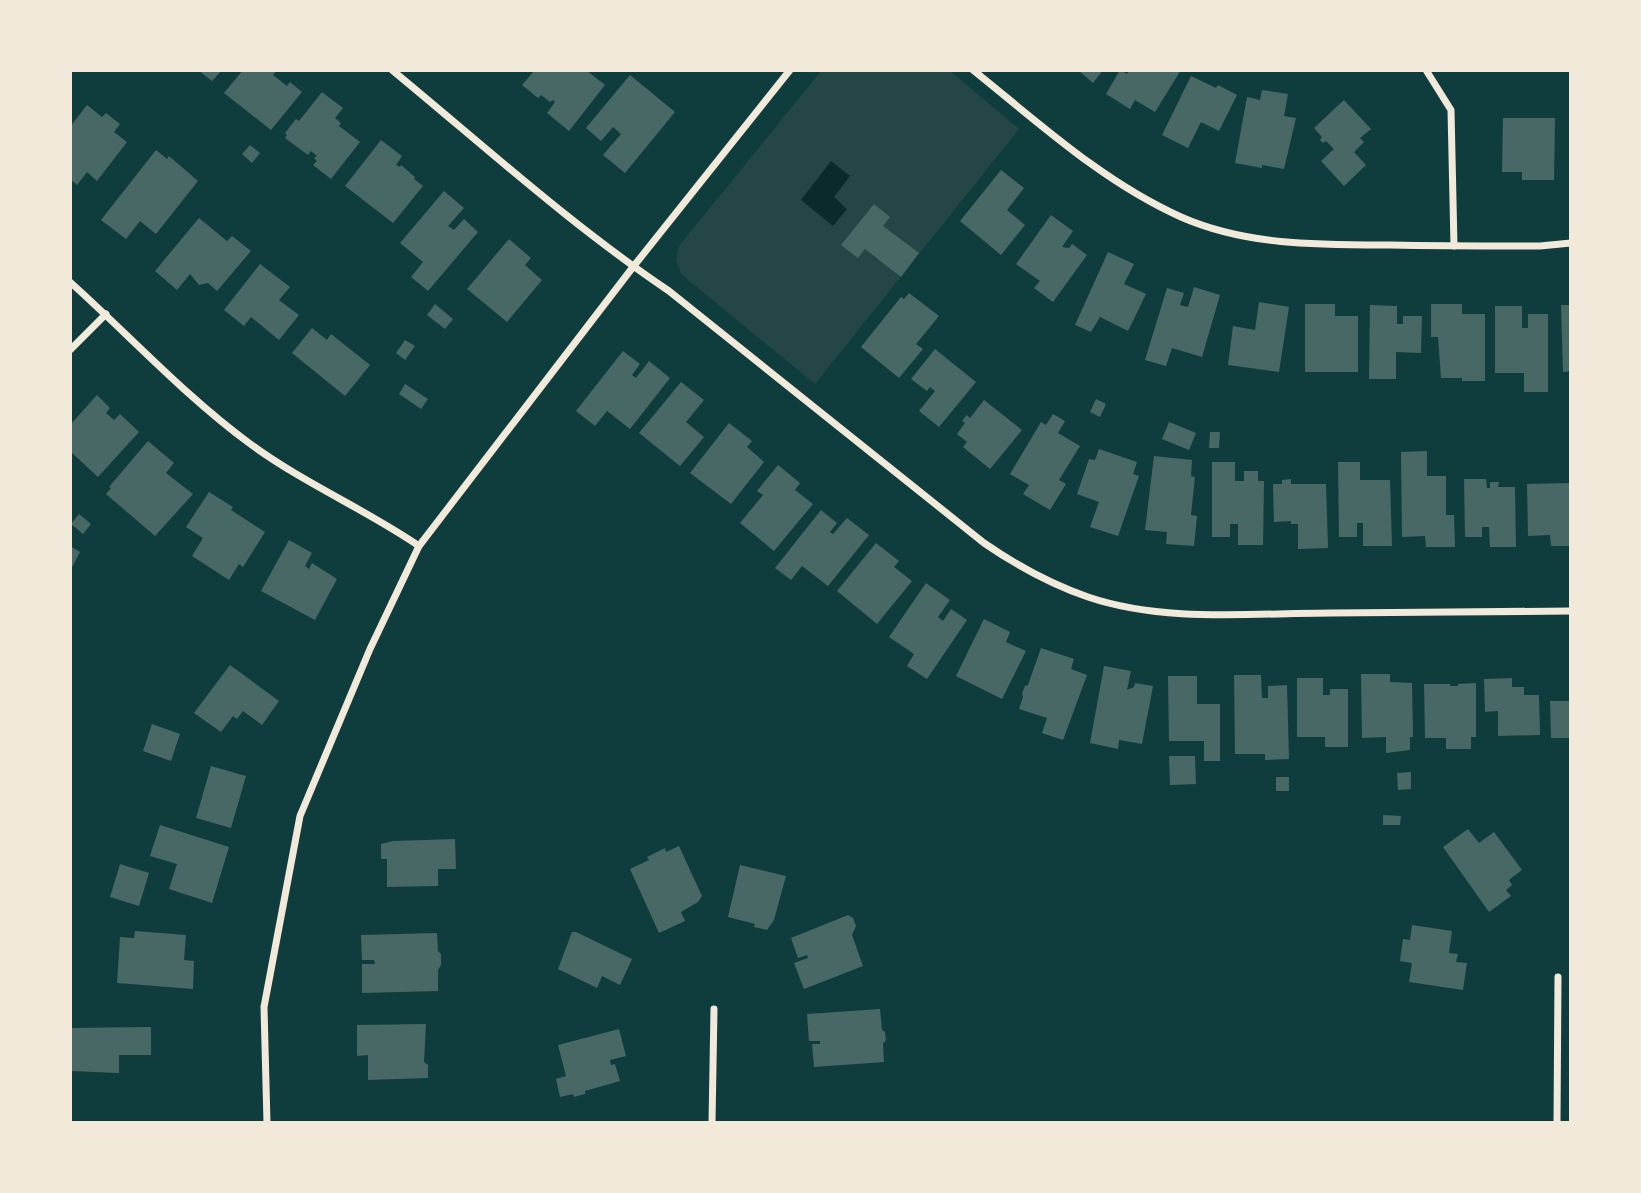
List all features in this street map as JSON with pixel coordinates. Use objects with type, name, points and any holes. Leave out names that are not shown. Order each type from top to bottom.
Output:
[{"type":"street","points":[[392,70],[633,267],[669,291],[984,543],[1013,562],[1058,585],[1090,597],[1156,611],[1190,614],[1571,611]]},
{"type":"street","points":[[267,1123],[264,1007],[300,816],[370,649],[419,546],[633,267],[790,70]]},
{"type":"street","points":[[973,70],[1112,179],[1183,217],[1221,230],[1301,245],[1539,246],[1571,243]]},
{"type":"street","points":[[1426,70],[1451,110],[1454,246]]},
{"type":"street","points":[[70,282],[184,390],[250,444],[419,546]]},
{"type":"street","points":[[70,349],[106,314]]},
{"type":"street","points":[[1557,1123],[1558,977]]},
{"type":"street","points":[[712,1123],[714,1009]]},
{"type":"shaded area","points":[[822,70],[949,70],[1019,129],[815,384],[682,275],[676,261],[679,246]]},
{"type":"shaded area","points":[[831,161],[850,176],[834,197],[847,209],[833,226],[801,200]]},
{"type":"building","points":[[198,70],[222,70],[212,81]]},
{"type":"building","points":[[243,70],[277,70],[273,75],[287,86],[290,82],[302,92],[271,130],[224,93]]},
{"type":"building","points":[[535,70],[586,70],[605,85],[569,131],[547,113],[555,102],[553,100],[550,102],[541,95],[538,98],[522,85]]},
{"type":"building","points":[[1078,70],[1103,70],[1093,83]]},
{"type":"building","points":[[1120,70],[1127,74],[1129,70],[1181,70],[1155,112],[1135,100],[1130,109],[1106,94]]},
{"type":"building","points":[[630,75],[675,112],[625,173],[603,155],[621,134],[613,127],[601,141],[586,128]]},
{"type":"building","points":[[1191,76],[1237,95],[1219,131],[1201,122],[1188,148],[1162,135]]},
{"type":"building","points":[[1262,90],[1288,94],[1284,116],[1296,118],[1284,169],[1235,163],[1247,97],[1260,100]]},
{"type":"building","points":[[322,92],[343,108],[335,118],[341,123],[339,126],[360,142],[331,179],[313,165],[317,156],[311,151],[308,155],[285,138],[285,133],[296,119],[299,121]]},
{"type":"building","points":[[1344,100],[1371,129],[1360,138],[1364,142],[1354,152],[1366,165],[1344,186],[1321,161],[1334,149],[1326,141],[1323,143],[1320,140],[1322,137],[1314,128]]},
{"type":"building","points":[[87,105],[102,117],[106,113],[120,124],[114,132],[127,142],[97,181],[87,172],[77,185],[70,179],[70,127]]},
{"type":"building","points":[[1503,118],[1555,118],[1554,180],[1522,180],[1522,172],[1502,172]]},
{"type":"building","points":[[381,140],[402,156],[396,165],[401,165],[423,186],[393,223],[345,186]]},
{"type":"building","points":[[250,145],[260,153],[252,163],[242,154]]},
{"type":"building","points":[[156,150],[167,159],[169,156],[198,181],[156,234],[140,221],[126,239],[101,220]]},
{"type":"building","points":[[1001,170],[1024,188],[1007,210],[1025,225],[1001,255],[960,221]]},
{"type":"building","points":[[444,191],[464,208],[448,226],[454,230],[464,219],[478,232],[428,291],[411,277],[423,262],[400,243]]},
{"type":"building","points":[[874,204],[890,217],[883,226],[919,253],[901,277],[865,249],[858,258],[841,245]]},
{"type":"building","points":[[1051,215],[1073,231],[1062,247],[1069,248],[1072,244],[1087,255],[1053,302],[1034,288],[1040,281],[1016,264]]},
{"type":"building","points":[[199,218],[227,241],[232,236],[251,251],[217,291],[208,283],[199,285],[190,274],[177,290],[155,271]]},
{"type":"building","points":[[509,239],[531,258],[525,265],[542,280],[507,322],[467,289]]},
{"type":"building","points":[[1108,252],[1134,264],[1124,284],[1146,294],[1128,331],[1100,317],[1091,332],[1075,325]]},
{"type":"building","points":[[260,264],[290,287],[279,300],[299,315],[279,340],[251,317],[244,326],[224,310]]},
{"type":"building","points":[[1194,287],[1220,295],[1202,357],[1172,348],[1166,366],[1145,360],[1167,288],[1184,293],[1180,305],[1188,307]]},
{"type":"building","points":[[909,293],[939,316],[916,344],[923,349],[899,378],[861,347],[901,297],[904,299]]},
{"type":"building","points":[[1259,302],[1289,307],[1279,372],[1228,365],[1233,326],[1255,330]]},
{"type":"building","points":[[435,304],[453,319],[445,329],[427,315]]},
{"type":"building","points":[[1305,304],[1335,304],[1335,316],[1358,316],[1358,372],[1305,372]]},
{"type":"building","points":[[1431,304],[1462,304],[1462,314],[1485,314],[1485,381],[1441,378],[1438,337],[1431,337]]},
{"type":"building","points":[[1370,305],[1397,306],[1397,324],[1403,324],[1403,316],[1422,316],[1421,353],[1396,352],[1396,379],[1369,379]]},
{"type":"building","points":[[1561,305],[1571,305],[1571,371],[1563,372]]},
{"type":"building","points":[[1495,306],[1522,306],[1522,328],[1528,328],[1528,314],[1548,314],[1548,392],[1524,392],[1524,373],[1495,373]]},
{"type":"building","points":[[312,328],[327,340],[331,334],[370,365],[345,396],[292,353]]},
{"type":"building","points":[[405,340],[415,346],[405,360],[396,353]]},
{"type":"building","points":[[935,349],[976,382],[939,427],[919,411],[935,391],[930,387],[927,391],[911,379]]},
{"type":"building","points":[[623,351],[640,364],[632,375],[636,378],[649,361],[670,378],[630,429],[607,411],[595,426],[576,411]]},
{"type":"building","points":[[681,382],[704,400],[686,422],[704,437],[680,466],[639,433]]},
{"type":"building","points":[[405,384],[428,399],[421,409],[399,394]]},
{"type":"building","points":[[97,395],[110,408],[106,413],[114,420],[120,414],[139,432],[98,477],[72,453],[70,455],[70,425]]},
{"type":"building","points":[[1096,399],[1106,404],[1100,417],[1090,412]]},
{"type":"building","points":[[984,400],[1022,430],[990,469],[963,447],[967,442],[957,434],[965,423],[962,421],[967,415],[970,418]]},
{"type":"building","points":[[1053,414],[1065,421],[1058,433],[1080,446],[1059,480],[1066,484],[1050,510],[1023,494],[1029,485],[1010,474],[1041,422],[1046,425]]},
{"type":"building","points":[[1169,422],[1196,433],[1189,450],[1162,439]]},
{"type":"building","points":[[729,423],[752,441],[747,447],[764,462],[731,504],[690,473]]},
{"type":"building","points":[[1210,432],[1220,432],[1219,448],[1209,448]]},
{"type":"building","points":[[148,441],[174,463],[166,473],[193,494],[155,536],[106,494]]},
{"type":"building","points":[[1099,449],[1137,462],[1133,474],[1139,476],[1118,536],[1090,527],[1099,502],[1077,494],[1089,459],[1095,460]]},
{"type":"building","points":[[1427,451],[1427,476],[1446,476],[1446,515],[1454,515],[1455,547],[1426,547],[1425,536],[1402,537],[1401,452]]},
{"type":"building","points":[[1154,456],[1192,460],[1191,476],[1195,477],[1191,515],[1197,516],[1194,546],[1166,544],[1167,532],[1145,530]]},
{"type":"building","points":[[1212,462],[1235,462],[1235,481],[1244,481],[1244,471],[1258,471],[1258,481],[1264,481],[1263,545],[1238,545],[1238,524],[1230,524],[1230,537],[1212,537]]},
{"type":"building","points":[[1338,462],[1360,462],[1360,480],[1390,480],[1392,546],[1363,546],[1363,523],[1357,523],[1357,537],[1339,537]]},
{"type":"building","points":[[778,465],[800,483],[795,490],[813,504],[774,551],[740,523],[763,495],[757,491]]},
{"type":"building","points":[[1291,479],[1291,484],[1326,484],[1328,548],[1298,549],[1298,524],[1291,524],[1291,521],[1274,522],[1273,484],[1282,484],[1282,480]]},
{"type":"building","points":[[1464,479],[1486,479],[1487,488],[1490,488],[1490,482],[1499,482],[1498,487],[1515,487],[1516,547],[1490,547],[1489,527],[1482,527],[1482,537],[1465,537]]},
{"type":"building","points":[[1571,483],[1571,546],[1551,546],[1550,535],[1528,536],[1527,484]]},
{"type":"building","points":[[209,492],[265,532],[243,567],[239,564],[229,580],[192,556],[203,538],[186,527]]},
{"type":"building","points":[[821,510],[837,523],[830,532],[833,534],[847,518],[869,535],[828,586],[802,566],[791,580],[775,568]]},
{"type":"building","points":[[79,514],[91,524],[83,534],[71,524]]},
{"type":"building","points":[[289,540],[312,553],[305,566],[309,569],[312,563],[337,579],[315,620],[261,591]]},
{"type":"building","points":[[876,543],[899,561],[894,567],[912,581],[877,624],[837,591]]},
{"type":"building","points":[[70,546],[80,552],[70,571]]},
{"type":"building","points":[[926,583],[950,600],[938,617],[943,621],[951,609],[967,620],[927,679],[907,666],[914,654],[889,637]]},
{"type":"building","points":[[984,619],[1010,632],[1006,642],[1026,651],[1002,699],[956,676]]},
{"type":"building","points":[[1041,648],[1074,659],[1071,669],[1087,675],[1063,740],[1042,733],[1047,718],[1019,709],[1022,693],[1028,685]]},
{"type":"building","points":[[230,665],[279,701],[262,725],[243,711],[237,719],[233,716],[221,732],[194,713]]},
{"type":"building","points":[[1104,666],[1131,671],[1127,690],[1134,687],[1135,683],[1153,686],[1142,744],[1119,740],[1118,749],[1090,743]]},
{"type":"building","points":[[1361,674],[1390,674],[1390,682],[1412,683],[1413,737],[1410,737],[1410,750],[1386,753],[1386,737],[1362,738]]},
{"type":"building","points":[[1234,675],[1261,675],[1262,698],[1268,698],[1268,686],[1287,685],[1289,759],[1265,760],[1265,754],[1235,754]]},
{"type":"building","points":[[1168,676],[1197,676],[1197,704],[1220,704],[1220,761],[1204,761],[1204,741],[1169,741]]},
{"type":"building","points":[[1297,678],[1323,678],[1323,695],[1330,695],[1330,689],[1348,689],[1348,747],[1325,747],[1325,737],[1297,737]]},
{"type":"building","points":[[1512,678],[1512,687],[1524,687],[1524,695],[1539,695],[1540,735],[1498,736],[1498,711],[1485,712],[1484,679]]},
{"type":"building","points":[[1476,683],[1476,737],[1471,737],[1471,749],[1446,749],[1446,738],[1425,738],[1424,684],[1458,686]]},
{"type":"building","points":[[1550,701],[1571,701],[1571,738],[1551,738]]},
{"type":"building","points":[[152,724],[180,734],[171,761],[143,751]]},
{"type":"building","points":[[1169,756],[1195,756],[1196,784],[1170,785]]},
{"type":"building","points":[[211,766],[246,776],[231,828],[196,818]]},
{"type":"building","points":[[1411,772],[1411,789],[1398,790],[1397,773]]},
{"type":"building","points":[[1276,777],[1289,777],[1289,791],[1276,791]]},
{"type":"building","points":[[1383,815],[1401,816],[1400,825],[1383,825]]},
{"type":"building","points":[[160,825],[229,847],[212,903],[169,889],[177,864],[150,856]]},
{"type":"building","points":[[1468,829],[1479,843],[1494,832],[1522,870],[1509,880],[1512,885],[1506,890],[1511,896],[1489,912],[1443,847]]},
{"type":"building","points":[[455,839],[456,869],[438,869],[438,886],[387,887],[387,859],[381,859],[381,844],[393,841]]},
{"type":"building","points":[[679,846],[702,896],[698,902],[681,912],[685,921],[659,933],[630,869],[665,848],[666,852]]},
{"type":"building","points":[[120,864],[149,873],[139,906],[110,897]]},
{"type":"building","points":[[740,865],[786,876],[774,920],[767,930],[728,917]]},
{"type":"building","points":[[848,915],[853,918],[856,926],[852,935],[863,966],[804,989],[794,963],[808,958],[807,955],[798,958],[791,938]]},
{"type":"building","points":[[1412,925],[1452,931],[1449,953],[1458,954],[1456,962],[1467,963],[1463,990],[1409,982],[1412,963],[1400,961],[1403,939],[1410,940]]},
{"type":"building","points":[[135,931],[186,935],[184,960],[194,961],[193,989],[117,983],[120,937],[134,938]]},
{"type":"building","points":[[572,932],[632,959],[620,985],[602,976],[597,988],[558,969]]},
{"type":"building","points":[[437,933],[438,951],[441,954],[438,991],[362,993],[362,964],[375,964],[374,960],[362,960],[361,935]]},
{"type":"building","points":[[880,1009],[886,1040],[883,1044],[884,1062],[814,1067],[812,1044],[820,1044],[820,1041],[809,1041],[807,1014]]},
{"type":"building","points":[[426,1024],[424,1062],[428,1065],[428,1078],[368,1080],[368,1055],[357,1056],[357,1025]]},
{"type":"building","points":[[151,1027],[151,1055],[119,1055],[119,1073],[70,1071],[70,1028]]},
{"type":"building","points":[[619,1029],[626,1056],[610,1060],[611,1065],[615,1064],[620,1081],[574,1097],[573,1094],[560,1097],[556,1079],[566,1076],[558,1045]]}]
